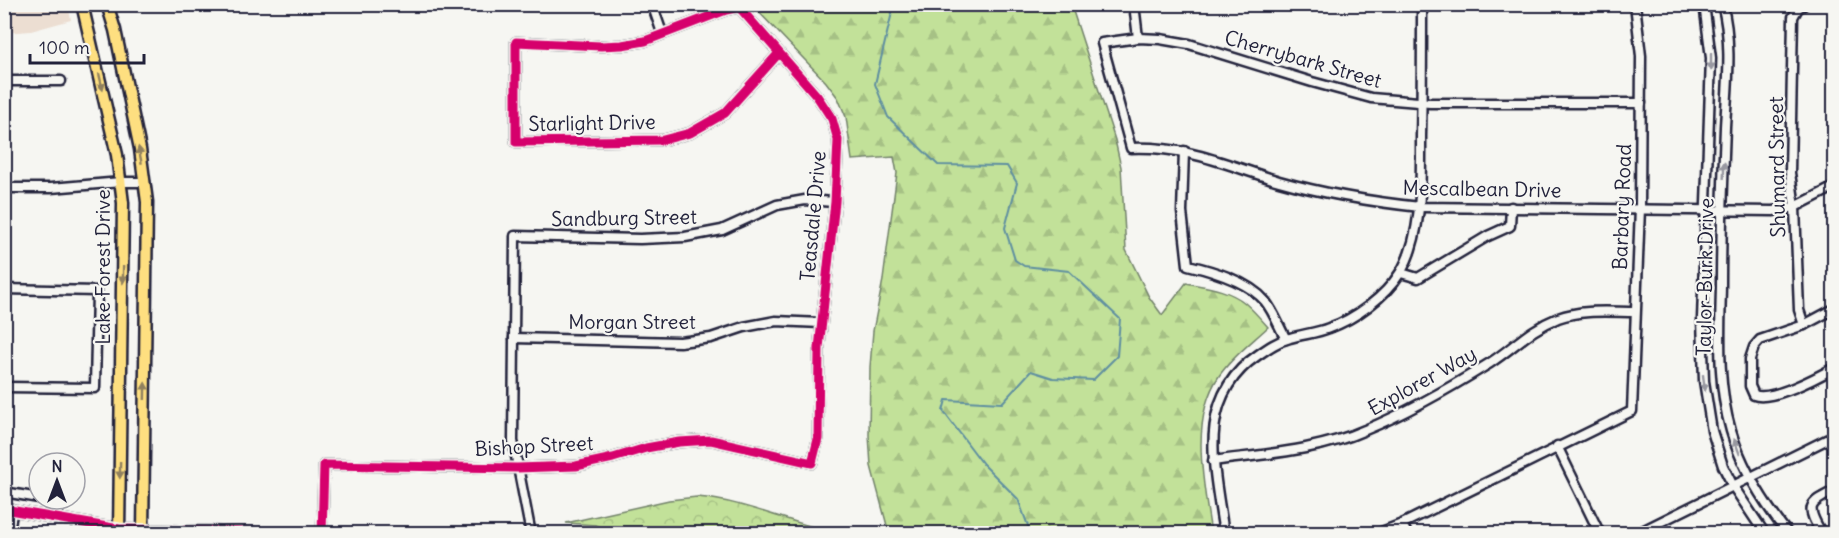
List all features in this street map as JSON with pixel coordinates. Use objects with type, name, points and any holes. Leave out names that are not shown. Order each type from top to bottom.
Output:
[{"type":"main road","name":"Lake Forest Drive","points":[[82,4],[121,182],[124,218],[119,532]]},
{"type":"main road","points":[[107,4],[115,30],[145,182],[148,226],[143,532]]},
{"type":"street","points":[[652,4],[662,33]]},
{"type":"street","points":[[1134,4],[1138,38]]},
{"type":"street","points":[[1224,534],[1213,461],[1216,418],[1222,395],[1229,382],[1247,362],[1286,339],[1329,328],[1362,311],[1401,273],[1411,245],[1420,207],[1422,4]]},
{"type":"street","name":"Barbary Road","points":[[1557,446],[1632,411],[1640,208],[1641,103],[1641,48],[1635,4]]},
{"type":"street","name":"Taylor-Burk Drive","points":[[1704,4],[1711,58],[1703,371],[1712,431],[1723,466],[1733,486],[1765,534]]},
{"type":"street","name":"Taylor-Burk Drive","points":[[1722,4],[1728,64],[1722,211],[1720,340],[1722,383],[1731,430],[1750,478],[1788,534]]},
{"type":"street","name":"Shumard Street","points":[[1802,6],[1793,17],[1790,173],[1795,207],[1796,286],[1799,310],[1804,325]]},
{"type":"street","name":"Teasdale Drive","points":[[662,33],[739,7],[817,96],[832,119],[838,140],[835,202],[819,348],[818,439],[812,463]]},
{"type":"street","name":"Starlight Drive","points":[[662,33],[645,41],[622,45],[516,42],[516,142],[663,140],[690,133],[724,113],[779,53]]},
{"type":"street","name":"Cherrybark Street","points":[[1131,148],[1102,43],[1138,38],[1189,44],[1371,98],[1422,102],[1641,103]]},
{"type":"street","points":[[4,81],[61,81]]},
{"type":"street","name":"Mescalbean Drive","points":[[1131,148],[1157,147],[1184,151],[1281,181],[1375,202],[1420,207],[1773,210],[1795,207],[1834,187]]},
{"type":"street","points":[[1184,151],[1182,212],[1188,265],[1214,271],[1238,281],[1265,301],[1286,339]]},
{"type":"street","points":[[4,188],[82,187],[121,182],[145,182]]},
{"type":"street","name":"Sandburg Street","points":[[514,338],[515,236],[640,239],[685,237],[722,230],[777,205],[805,200],[835,202]]},
{"type":"street","points":[[1401,273],[1418,278],[1488,236],[1510,226],[1511,207]]},
{"type":"street","points":[[4,289],[97,291],[95,388],[4,387]]},
{"type":"street","points":[[1834,309],[1804,325],[1760,340],[1754,347],[1750,359],[1750,386],[1758,397],[1778,393],[1834,368]]},
{"type":"street","name":"Explorer Way","points":[[1213,461],[1300,450],[1364,431],[1429,400],[1492,361],[1528,332],[1560,318],[1596,311],[1635,312]]},
{"type":"street","name":"Morgan Street","points":[[514,338],[680,342],[711,338],[744,327],[776,321],[821,323]]},
{"type":"street","points":[[514,338],[513,441],[531,534]]},
{"type":"street","points":[[1636,534],[1834,436]]},
{"type":"street","name":"Bishop Street","points":[[322,534],[324,465],[517,468],[576,466],[646,448],[679,442],[711,440],[812,463]]},
{"type":"street","points":[[1376,534],[1402,524],[1557,446],[1600,534]]},
{"type":"street","points":[[1822,534],[1812,513],[1812,506],[1816,500],[1834,491]]},
{"type":"street","points":[[4,492],[27,496]]},
{"type":"street","points":[[8,534],[9,510],[59,518],[119,532],[322,534]]},
{"type":"street","points":[[57,511],[59,518]]},
{"type":"street","points":[[1402,524],[1407,534]]},
{"type":"shaded area","points":[[5,4],[68,5],[71,20],[31,31],[5,33]]},
{"type":"green space","points":[[754,5],[1071,5],[1115,140],[1121,167],[1126,250],[1149,297],[1162,315],[1186,283],[1217,289],[1245,303],[1268,327],[1224,369],[1210,393],[1204,412],[1201,453],[1211,533],[889,533],[871,466],[869,435],[873,331],[883,280],[897,173],[894,157],[852,160],[846,117],[838,98],[826,82]]},
{"type":"green space","points":[[697,497],[732,503],[836,533],[615,534],[595,525],[566,523],[669,500]]},
{"type":"waterway","points":[[894,4],[875,84],[888,117],[938,165],[1007,166],[1017,183],[1005,228],[1015,260],[1024,266],[1069,271],[1120,319],[1117,356],[1093,380],[1053,378],[1031,371],[1002,403],[946,400],[943,411],[983,464],[1018,499],[1031,534]]},
{"type":"cycle path","points":[[4,509],[119,529],[322,534],[324,465],[517,468],[576,466],[646,448],[679,442],[711,440],[812,463],[818,439],[819,348],[835,202],[838,140],[832,119],[817,96],[739,7],[645,41],[622,45],[516,42],[516,142],[663,140],[690,133],[725,113],[779,53]]}]
